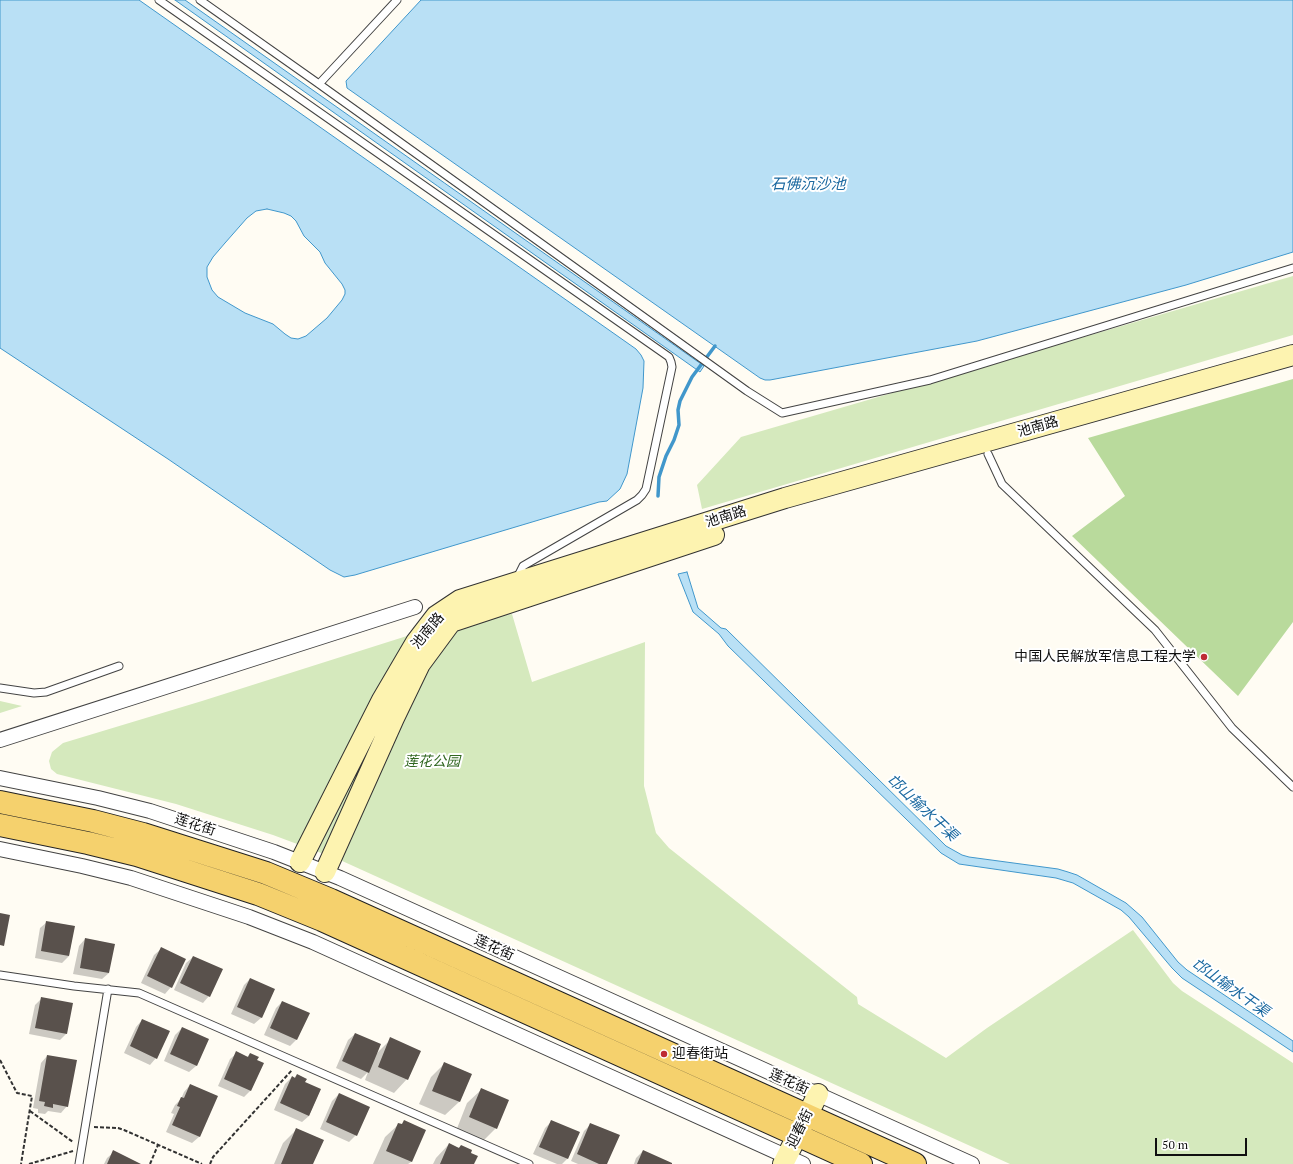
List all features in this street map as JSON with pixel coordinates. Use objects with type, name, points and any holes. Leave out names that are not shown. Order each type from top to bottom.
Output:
[{"type":"main road","name":"莲花街","points":[[0,802],[93,821],[143,834],[266,873],[338,903],[915,1164]]},
{"type":"main road","points":[[0,825],[88,843],[137,855],[258,894],[322,920],[861,1164]]},
{"type":"street","name":"池南路","points":[[300,862],[382,700],[416,642],[436,616],[460,600],[785,498],[1293,355]]},
{"type":"street","name":"池南路","points":[[326,872],[394,718],[420,664],[451,622],[788,510],[1293,368]]},
{"type":"street","points":[[0,740],[415,606]]},
{"type":"street","name":"莲花街","points":[[0,778],[98,798],[150,811],[232,837],[326,872],[972,1164]]},
{"type":"street","points":[[0,849],[131,878],[249,917],[313,942],[791,1162]]},
{"type":"street","name":"迎春街","points":[[791,1162],[797,1136],[818,1094]]},
{"type":"lane","points":[[159,0],[668,357],[672,367],[646,489],[642,495],[637,500],[523,566],[517,576],[517,582]]},
{"type":"lane","points":[[200,0],[320,84],[708,364],[747,391],[782,412],[930,380],[1293,268]]},
{"type":"lane","points":[[320,84],[397,0]]},
{"type":"lane","points":[[988,454],[1002,484],[1155,630],[1232,728],[1293,787]]},
{"type":"lane","points":[[0,688],[34,693],[46,692],[119,666]]},
{"type":"lane","points":[[0,975],[139,993],[529,1164]]},
{"type":"lane","points":[[79,1164],[108,989]]},
{"type":"path","points":[[0,1060],[17,1093],[32,1096],[21,1164]]},
{"type":"path","points":[[210,1164],[213,1157],[298,1063]]},
{"type":"path","points":[[30,1111],[82,1148]]},
{"type":"path","points":[[85,1127],[118,1128],[202,1164]]},
{"type":"path","points":[[150,1164],[158,1145]]},
{"type":"path","points":[[28,1164],[82,1148]]},
{"type":"green space","points":[[1293,276],[1293,335],[702,509],[697,485],[741,437]]},
{"type":"green space","points":[[1293,379],[1293,622],[1238,696],[1072,536],[1125,496],[1088,438]]},
{"type":"green space","name":"莲花公园","points":[[512,614],[532,682],[645,642],[644,786],[656,833],[669,848],[857,997],[858,1004],[946,1058],[987,1028],[1133,930],[1173,983],[1182,991],[1293,1063],[1293,1164],[1010,1164],[340,860],[273,835],[176,804],[57,774],[51,769],[49,761],[52,752],[63,743],[202,701],[451,622]]},
{"type":"green space","points":[[0,701],[22,706],[0,713]]},
{"type":"water","points":[[0,0],[139,0],[636,349],[644,361],[643,388],[627,474],[620,489],[607,501],[599,502],[344,577],[330,570],[168,459],[0,348]],"holes":[[[267,209],[291,216],[296,221],[304,236],[320,252],[325,263],[345,290],[342,300],[327,318],[306,336],[298,339],[291,338],[273,324],[245,313],[218,297],[212,290],[207,277],[207,267],[213,257],[247,218],[256,211]]]},
{"type":"water","points":[[175,0],[185,0],[704,366],[700,372]]},
{"type":"water","name":"石佛沉沙池","points":[[421,0],[1293,0],[1293,252],[1186,285],[977,341],[765,380],[760,378],[347,88],[346,81]]},
{"type":"water","points":[[687,572],[698,608],[721,628],[726,629],[946,846],[962,855],[969,857],[1058,869],[1068,872],[1077,875],[1126,903],[1142,917],[1178,962],[1187,970],[1293,1041],[1293,1052],[1182,978],[1129,917],[1121,910],[1073,883],[1056,878],[959,864],[941,853],[728,646],[719,634],[693,612],[678,574]]},
{"type":"building","points":[[0,913],[10,915],[4,946],[0,945]]},
{"type":"building","points":[[46,921],[75,926],[69,956],[41,951]]},
{"type":"building","points":[[85,938],[115,944],[109,973],[80,968]]},
{"type":"building","points":[[161,947],[186,959],[172,988],[147,976]]},
{"type":"building","points":[[193,956],[223,969],[210,997],[180,983]]},
{"type":"building","points":[[250,978],[275,989],[262,1018],[237,1007]]},
{"type":"building","points":[[41,997],[73,1003],[67,1034],[35,1028]]},
{"type":"building","points":[[282,1001],[310,1013],[297,1040],[270,1028]]},
{"type":"building","points":[[142,1019],[170,1031],[157,1059],[130,1046]]},
{"type":"building","points":[[182,1027],[209,1039],[197,1066],[170,1054]]},
{"type":"building","points":[[355,1033],[381,1044],[369,1073],[342,1061]]},
{"type":"building","points":[[390,1037],[421,1051],[408,1080],[378,1067]]},
{"type":"building","points":[[236,1051],[248,1057],[250,1053],[259,1057],[257,1060],[264,1063],[251,1091],[224,1079]]},
{"type":"building","points":[[47,1055],[77,1060],[68,1107],[53,1104],[53,1108],[44,1106],[45,1102],[39,1101]]},
{"type":"building","points":[[444,1062],[472,1074],[460,1102],[432,1091]]},
{"type":"building","points":[[297,1074],[307,1079],[305,1082],[321,1089],[309,1116],[280,1103],[292,1076],[295,1078]]},
{"type":"building","points":[[190,1084],[218,1096],[200,1137],[172,1125],[180,1107],[177,1106],[181,1097],[184,1098]]},
{"type":"building","points":[[481,1088],[509,1100],[497,1129],[469,1117]]},
{"type":"building","points":[[339,1093],[370,1107],[357,1136],[326,1122]]},
{"type":"building","points":[[404,1120],[426,1130],[412,1162],[386,1151],[398,1123],[402,1124]]},
{"type":"building","points":[[551,1120],[580,1132],[568,1159],[539,1147]]},
{"type":"building","points":[[590,1123],[620,1135],[607,1164],[599,1164],[577,1154]]},
{"type":"building","points":[[296,1128],[324,1140],[313,1164],[281,1164]]},
{"type":"building","points":[[449,1143],[459,1148],[461,1145],[472,1150],[471,1153],[478,1156],[474,1164],[440,1164]]},
{"type":"building","points":[[113,1150],[141,1164],[107,1164]]},
{"type":"building","points":[[643,1150],[672,1163],[672,1164],[637,1164]]},
{"type":"waterway","points":[[658,496],[659,477],[679,425],[678,410],[680,401],[692,377],[715,346]]},
{"type":"place","name":"中国人民解放军信息工程大学","points":[[1204,657]]},
{"type":"place","name":"迎春街站","points":[[664,1054]]},
{"type":"water label","name":"邙山输水干渠","points":[[922,808]]},
{"type":"water label","name":"邙山输水干渠","points":[[1230,988]]}]
